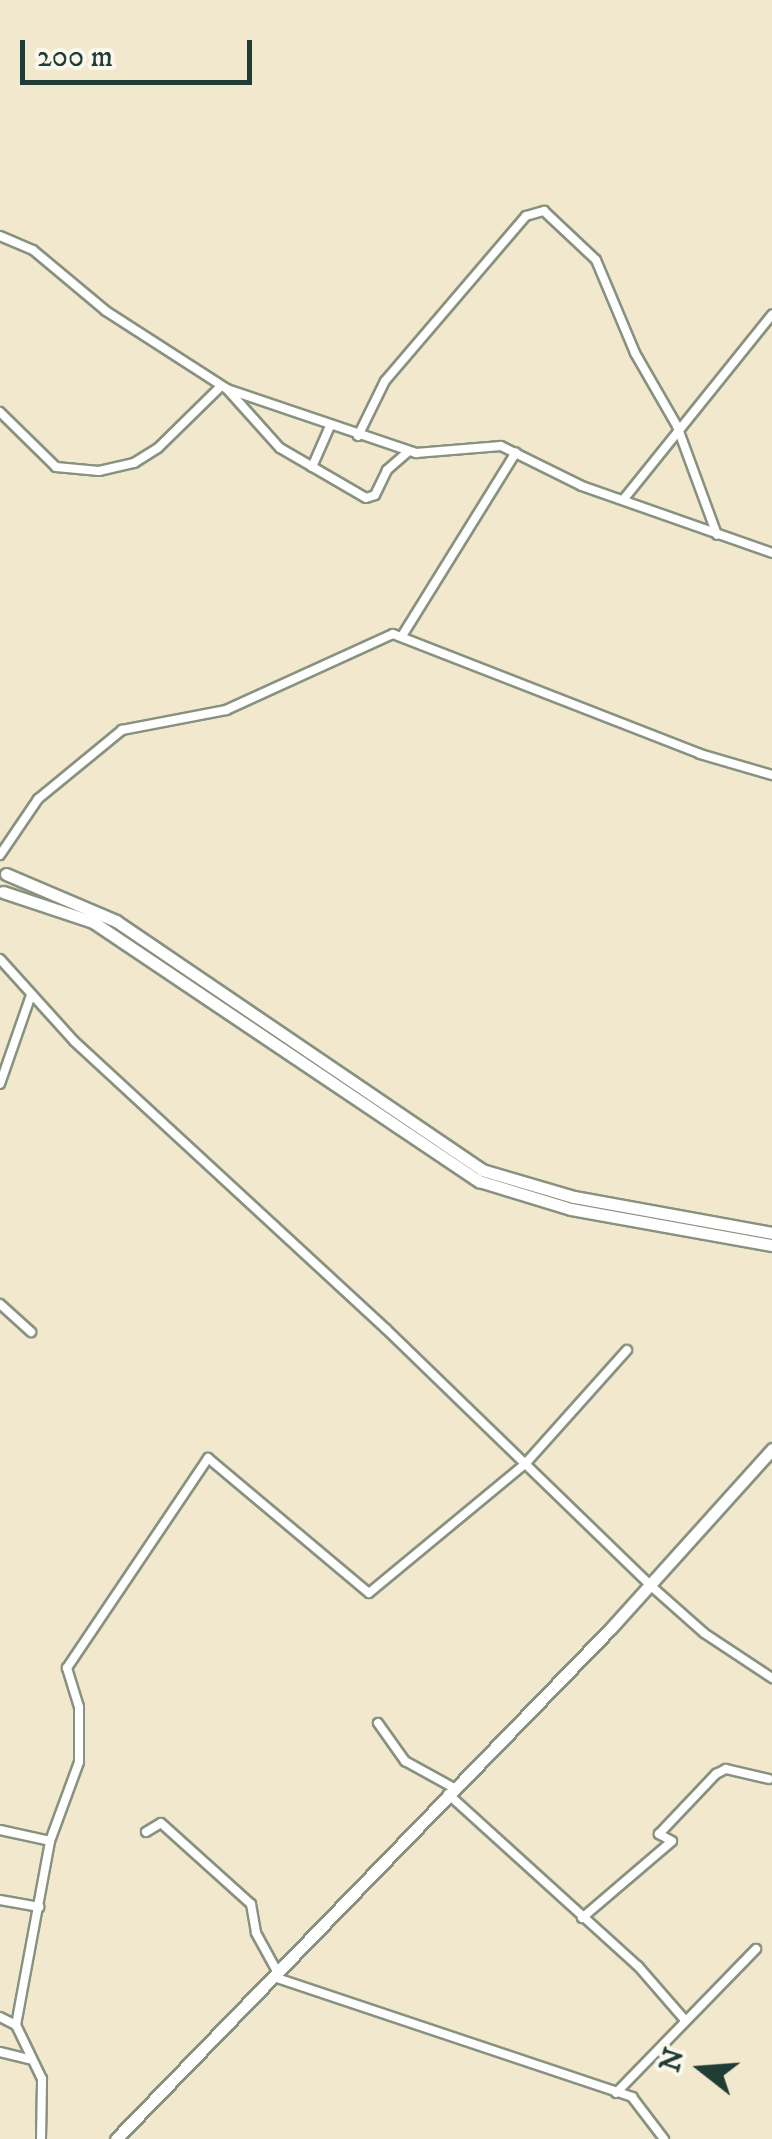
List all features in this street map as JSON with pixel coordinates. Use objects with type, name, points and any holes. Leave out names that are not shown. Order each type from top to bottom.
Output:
[{"type":"street","points":[[358,436],[386,381],[533,211],[554,216],[596,260],[635,354],[678,426],[716,535]]},
{"type":"street","points":[[0,236],[33,250],[106,311],[224,387],[409,451],[493,445],[516,452],[623,500],[772,554]]},
{"type":"street","points":[[623,500],[678,426],[772,315]]},
{"type":"street","points":[[0,412],[56,467],[99,471],[134,463],[158,448],[224,387]]},
{"type":"street","points":[[224,387],[274,443],[372,498],[387,470],[409,451]]},
{"type":"street","points":[[312,467],[330,426]]},
{"type":"street","points":[[402,636],[516,452]]},
{"type":"street","points":[[0,855],[38,800],[122,730],[197,720],[377,637],[402,636],[700,754],[772,776]]},
{"type":"street","points":[[772,1233],[574,1197],[482,1170],[116,920],[3,870],[2,894],[92,922],[479,1181],[572,1209],[772,1245]]},
{"type":"street","points":[[0,959],[31,995],[650,1585],[704,1633],[772,1678]]},
{"type":"street","points":[[0,1084],[31,995]]},
{"type":"street","points":[[0,1304],[31,1332]]},
{"type":"street","points":[[41,2139],[42,2079],[16,2025],[50,1841],[82,1734],[66,1668],[208,1458],[369,1593],[526,1464],[628,1350]]},
{"type":"street","points":[[116,2139],[650,1585],[772,1449]]},
{"type":"street","points":[[378,1723],[405,1761],[451,1791],[582,1918],[638,1966],[685,2020]]},
{"type":"street","points":[[582,1918],[672,1841],[659,1834],[716,1774],[726,1769],[769,1779]]},
{"type":"street","points":[[146,1832],[161,1823],[251,1904],[256,1933],[276,1975],[632,2097],[664,2139]]},
{"type":"street","points":[[0,1830],[50,1841]]},
{"type":"street","points":[[0,1900],[39,1907]]},
{"type":"street","points":[[616,2093],[756,1950]]},
{"type":"street","points":[[0,2017],[16,2025]]},
{"type":"street","points":[[0,2052],[32,2060]]}]
